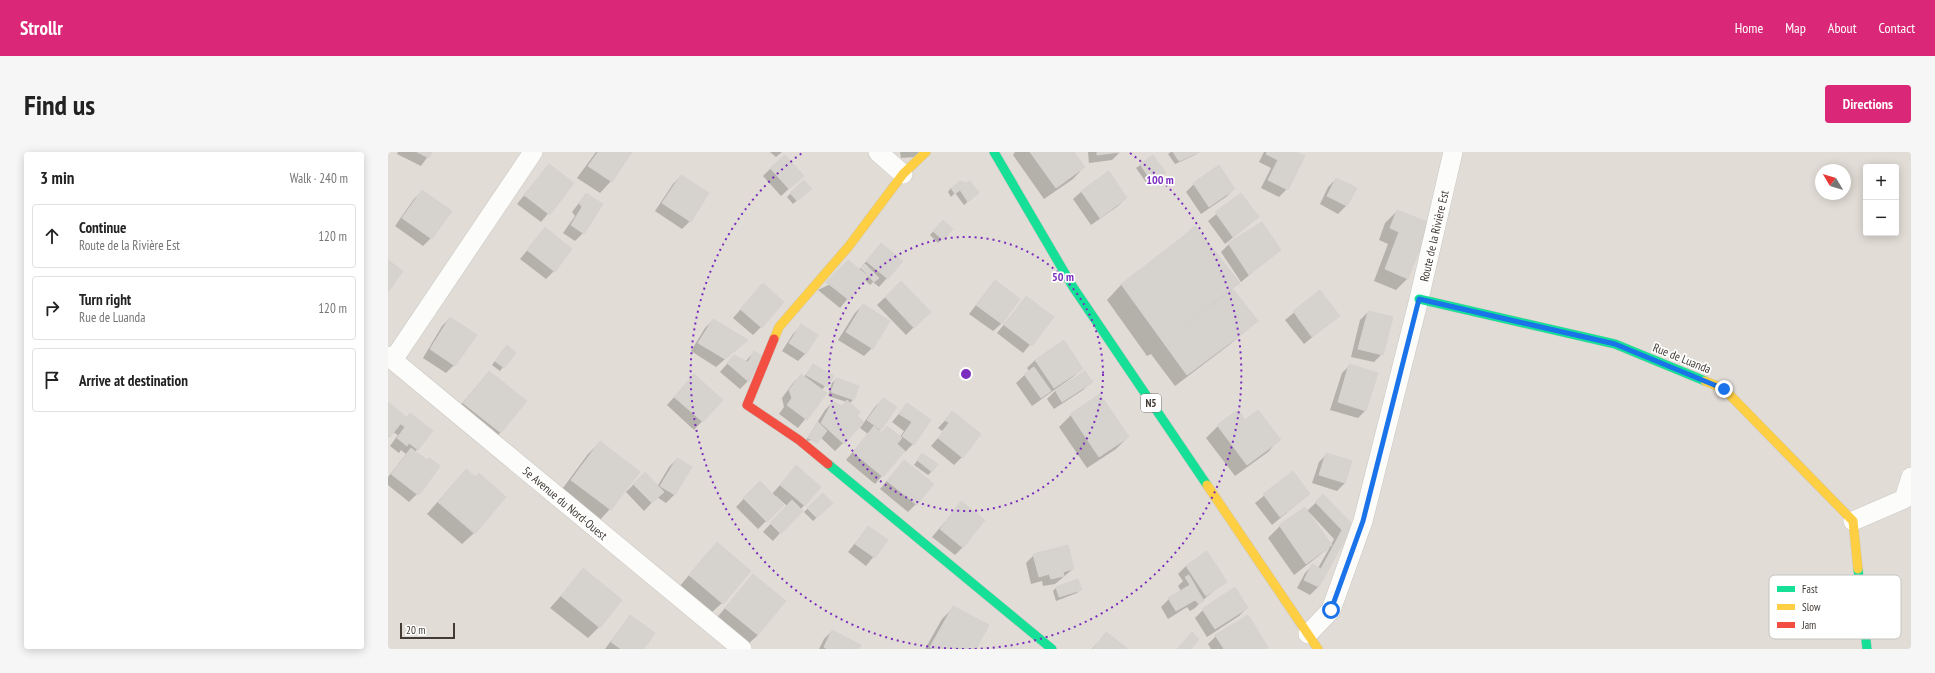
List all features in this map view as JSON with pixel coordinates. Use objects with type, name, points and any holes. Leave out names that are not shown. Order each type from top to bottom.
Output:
[{"type":"main road","points":[[926,152],[903,174],[849,246],[779,327],[747,405],[799,440],[1052,649]]},
{"type":"main road","name":"N5","points":[[994,152],[1072,287],[1313,641]]},
{"type":"main road","name":"Rue de Luanda","points":[[1419,299],[1615,344],[1724,389],[1853,521]]},
{"type":"main road","points":[[1853,521],[1859,575]]},
{"type":"main road","points":[[1866,639],[1867,649]]},
{"type":"street","points":[[390,358],[533,152]]},
{"type":"street","points":[[878,152],[903,174]]},
{"type":"street","name":"Route de la Rivière Est","points":[[1313,641],[1331,610],[1363,521],[1419,299],[1453,152]]},
{"type":"street","name":"5e Avenue du Nord-Ouest","points":[[390,358],[742,649]]},
{"type":"street","points":[[1853,521],[1904,499],[1911,478]]},
{"type":"shaded area","points":[[388,152],[1911,152],[1911,649],[388,649]]},
{"type":"building","points":[[417,152],[432,152],[429,158]]},
{"type":"building","points":[[598,152],[632,152],[612,182],[588,166]]},
{"type":"building","points":[[1030,152],[1074,152],[1085,167],[1056,188]]},
{"type":"building","points":[[1097,152],[1121,152],[1097,155]]},
{"type":"building","points":[[1173,152],[1200,152],[1179,161]]},
{"type":"building","points":[[1267,152],[1297,152],[1305,156],[1288,190],[1268,180],[1278,160],[1266,154]]},
{"type":"building","points":[[785,155],[804,176],[789,189],[770,168]]},
{"type":"building","points":[[1153,155],[1166,173],[1152,182],[1140,164]]},
{"type":"building","points":[[549,164],[574,183],[550,215],[524,195]]},
{"type":"building","points":[[1219,165],[1235,189],[1209,207],[1193,183]]},
{"type":"building","points":[[1109,171],[1127,198],[1100,218],[1081,191]]},
{"type":"building","points":[[681,175],[709,193],[691,222],[662,203]]},
{"type":"building","points":[[1336,178],[1357,188],[1347,206],[1327,196]]},
{"type":"building","points":[[804,180],[812,189],[797,201],[790,193]]},
{"type":"building","points":[[960,181],[966,183],[970,181],[979,193],[968,202],[960,190],[955,194],[951,188]]},
{"type":"building","points":[[422,190],[452,211],[432,239],[402,218]]},
{"type":"building","points":[[586,193],[603,204],[584,234],[571,225],[582,207],[579,203]]},
{"type":"building","points":[[1241,193],[1259,217],[1233,237],[1215,212]]},
{"type":"building","points":[[1397,210],[1430,223],[1408,279],[1385,269],[1399,232],[1390,228]]},
{"type":"building","points":[[943,220],[953,229],[943,240],[933,231]]},
{"type":"building","points":[[1262,222],[1281,250],[1249,275],[1228,243]]},
{"type":"building","points":[[1195,226],[1240,283],[1225,294],[1181,238]]},
{"type":"building","points":[[545,227],[572,249],[555,272],[527,250]]},
{"type":"building","points":[[1181,238],[1225,294],[1163,342],[1121,284]]},
{"type":"building","points":[[881,243],[903,261],[888,279],[866,261]]},
{"type":"building","points":[[388,260],[403,271],[388,292]]},
{"type":"building","points":[[848,260],[868,276],[849,300],[826,282]]},
{"type":"building","points":[[865,264],[879,278],[874,282],[861,268]]},
{"type":"building","points":[[995,280],[1020,299],[1002,324],[976,305]]},
{"type":"building","points":[[901,281],[931,312],[914,328],[885,297]]},
{"type":"building","points":[[763,283],[784,302],[762,328],[740,309]]},
{"type":"building","points":[[1233,289],[1258,321],[1242,334],[1217,301]]},
{"type":"building","points":[[1320,290],[1340,316],[1312,337],[1293,311]]},
{"type":"building","points":[[1026,296],[1054,317],[1032,346],[1004,325]]},
{"type":"building","points":[[1217,301],[1242,334],[1187,375],[1163,342]]},
{"type":"building","points":[[863,304],[890,321],[873,349],[846,332]]},
{"type":"building","points":[[1368,311],[1393,317],[1383,355],[1358,349]]},
{"type":"building","points":[[450,317],[477,335],[455,366],[430,349]]},
{"type":"building","points":[[713,319],[748,340],[725,359],[698,343]]},
{"type":"building","points":[[801,324],[818,335],[806,354],[789,343]]},
{"type":"building","points":[[1064,340],[1083,369],[1054,388],[1035,360]]},
{"type":"building","points":[[507,345],[516,353],[504,368],[495,361]]},
{"type":"building","points":[[754,351],[762,356],[749,382],[727,363],[734,355],[748,362]]},
{"type":"building","points":[[813,364],[834,376],[827,387],[806,375]]},
{"type":"building","points":[[1349,364],[1378,373],[1366,411],[1338,402]]},
{"type":"building","points":[[1034,367],[1051,391],[1041,398],[1024,374]]},
{"type":"building","points":[[489,371],[527,401],[501,433],[463,403]]},
{"type":"building","points":[[1085,371],[1093,382],[1062,402],[1055,390]]},
{"type":"building","points":[[694,374],[723,400],[703,422],[674,397]]},
{"type":"building","points":[[801,374],[827,393],[807,420],[787,405],[792,398],[789,390]]},
{"type":"building","points":[[836,378],[859,386],[854,400],[831,392]]},
{"type":"building","points":[[1100,394],[1129,437],[1099,457],[1070,414]]},
{"type":"building","points":[[883,398],[897,407],[881,430],[867,420]]},
{"type":"building","points":[[847,400],[860,412],[857,416],[864,422],[844,444],[821,423],[833,401],[842,406]]},
{"type":"building","points":[[388,402],[406,417],[390,437],[388,435]]},
{"type":"building","points":[[907,403],[931,420],[914,445],[902,436],[912,422],[899,414]]},
{"type":"building","points":[[1238,410],[1245,420],[1258,410],[1281,440],[1247,465],[1217,425]]},
{"type":"building","points":[[952,411],[981,434],[963,458],[938,438],[949,423],[945,420]]},
{"type":"building","points":[[410,413],[433,431],[418,450],[409,443],[407,446],[397,438],[405,427],[401,424]]},
{"type":"building","points":[[818,422],[827,431],[817,443],[808,438]]},
{"type":"building","points":[[874,426],[882,433],[887,426],[902,438],[897,444],[905,451],[883,477],[853,452]]},
{"type":"building","points":[[600,441],[640,472],[611,510],[571,480]]},
{"type":"building","points":[[411,448],[426,460],[429,458],[440,466],[418,495],[391,474]]},
{"type":"building","points":[[411,449],[439,468],[419,495],[408,487],[409,484],[394,473]]},
{"type":"building","points":[[922,453],[938,464],[932,472],[917,460]]},
{"type":"building","points":[[1326,453],[1352,461],[1345,483],[1319,475]]},
{"type":"building","points":[[677,458],[692,467],[675,495],[660,486]]},
{"type":"building","points":[[904,460],[934,484],[917,505],[887,481]]},
{"type":"building","points":[[796,465],[821,487],[805,506],[780,485]]},
{"type":"building","points":[[466,469],[475,477],[479,473],[506,497],[475,534],[438,502]]},
{"type":"building","points":[[1293,471],[1310,494],[1280,517],[1263,494]]},
{"type":"building","points":[[645,472],[664,492],[652,503],[633,484]]},
{"type":"building","points":[[760,481],[784,505],[767,522],[743,498]]},
{"type":"building","points":[[823,493],[833,503],[817,518],[807,508]]},
{"type":"building","points":[[1323,494],[1353,525],[1319,587],[1304,580],[1312,564],[1321,569],[1342,530],[1315,502]]},
{"type":"building","points":[[792,500],[803,511],[781,534],[770,523]]},
{"type":"building","points":[[961,501],[985,520],[963,548],[940,529]]},
{"type":"building","points":[[1305,507],[1332,545],[1306,564],[1279,525]]},
{"type":"building","points":[[868,526],[888,540],[875,558],[855,544]]},
{"type":"building","points":[[717,542],[751,571],[723,604],[689,575]]},
{"type":"building","points":[[1068,545],[1074,569],[1063,572],[1064,576],[1051,579],[1049,574],[1039,577],[1033,554]]},
{"type":"building","points":[[1207,551],[1227,582],[1206,596],[1186,566]]},
{"type":"building","points":[[583,568],[622,600],[600,628],[561,596]]},
{"type":"building","points":[[753,574],[786,601],[758,635],[725,608]]},
{"type":"building","points":[[1189,575],[1204,601],[1199,604],[1195,600],[1176,611],[1168,598],[1190,585],[1185,577]]},
{"type":"building","points":[[1078,579],[1082,590],[1059,597],[1056,587]]},
{"type":"building","points":[[1235,587],[1248,608],[1215,629],[1202,609]]},
{"type":"building","points":[[953,606],[989,625],[976,649],[933,649],[930,647]]},
{"type":"building","points":[[630,615],[655,633],[644,649],[621,649],[611,642]]},
{"type":"building","points":[[1248,615],[1268,647],[1265,649],[1224,649],[1215,635]]},
{"type":"building","points":[[832,630],[861,645],[859,649],[827,649],[824,647]]},
{"type":"building","points":[[1106,632],[1127,648],[1093,649]]},
{"type":"building","points":[[1192,632],[1199,639],[1191,649],[1177,649]]},
{"type":"traffic: fast","points":[[994,152],[1073,287],[1207,485]]},
{"type":"traffic: fast","points":[[1419,299],[1615,344],[1705,381]]},
{"type":"traffic: fast","points":[[828,464],[1052,649]]},
{"type":"traffic: fast","points":[[1858,569],[1859,575]]},
{"type":"traffic: fast","points":[[1866,639],[1867,649]]},
{"type":"traffic: slow","points":[[774,339],[779,327],[849,246],[903,174],[926,152]]},
{"type":"traffic: slow","points":[[1705,381],[1724,389],[1853,521],[1858,569]]},
{"type":"traffic: slow","points":[[1207,485],[1318,649]]},
{"type":"traffic: jam","points":[[774,339],[747,405],[799,440],[828,464]]},
{"type":"route","points":[[1331,610],[1363,521],[1419,299],[1615,344],[1724,389]]}]
